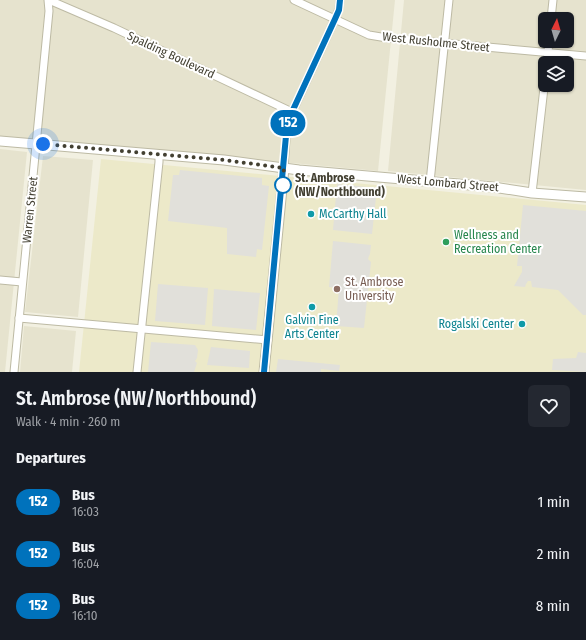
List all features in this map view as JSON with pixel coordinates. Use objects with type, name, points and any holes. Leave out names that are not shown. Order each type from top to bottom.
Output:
[{"type":"street","name":"Spalding Boulevard","points":[[49,0],[292,112]]},
{"type":"street","name":"Warren Street","points":[[14,372],[49,0]]},
{"type":"street","name":"West Rusholme Street","points":[[294,0],[369,35],[445,44],[586,56]]},
{"type":"street","points":[[264,372],[287,125],[339,10],[340,0]]},
{"type":"street","points":[[430,182],[449,0]]},
{"type":"street","points":[[552,12],[553,0]]},
{"type":"street","points":[[548,48],[548,56]]},
{"type":"street","points":[[532,192],[544,92]]},
{"type":"street","name":"West Lombard Street","points":[[0,141],[224,160],[284,168],[586,197]]},
{"type":"street","points":[[137,372],[159,155]]},
{"type":"street","points":[[0,280],[22,282]]},
{"type":"street","points":[[19,318],[268,340]]},
{"type":"shaded area","points":[[0,0],[395,0],[378,171],[0,136]]},
{"type":"shaded area","points":[[404,0],[586,0],[586,190],[388,171]]},
{"type":"shaded area","points":[[0,149],[27,152],[5,372],[0,372]]},
{"type":"shaded area","points":[[43,156],[93,160],[78,317],[25,312]]},
{"type":"shaded area","name":"St. Ambrose University","points":[[101,159],[586,205],[586,372],[79,372]]},
{"type":"shaded area","points":[[180,170],[262,178],[262,185],[269,186],[262,250],[257,249],[256,257],[227,254],[227,228],[168,221],[173,175],[179,175]]},
{"type":"shaded area","points":[[337,184],[377,188],[372,234],[333,230]]},
{"type":"shaded area","points":[[523,205],[586,211],[586,315],[583,315],[558,290],[532,287],[531,281],[528,281],[525,287],[514,286],[522,272],[522,266],[517,266]]},
{"type":"shaded area","points":[[333,241],[371,245],[368,259],[371,262],[364,328],[336,326],[339,288],[329,287]]},
{"type":"shaded area","points":[[158,284],[208,288],[205,325],[155,321]]},
{"type":"shaded area","points":[[214,289],[260,293],[256,330],[212,326]]},
{"type":"shaded area","points":[[24,326],[76,331],[72,372],[20,372]]},
{"type":"shaded area","points":[[151,342],[195,345],[198,350],[195,361],[197,363],[194,372],[148,372]]},
{"type":"shaded area","points":[[211,347],[250,351],[249,368],[207,365]]},
{"type":"shaded area","points":[[578,352],[586,353],[586,372],[552,370],[553,359],[576,358]]},
{"type":"shaded area","points":[[278,359],[340,365],[339,371],[321,369],[321,372],[276,372]]},
{"type":"bus line","name":"152","points":[[264,372],[284,175],[287,125],[339,10],[340,0]]},
{"type":"place","name":"St. Ambrose (NW/Northbound)","points":[[283,185]]},
{"type":"place","name":"McCarthy Hall","points":[[311,214]]},
{"type":"place","name":"Wellness and Recreation Center","points":[[446,242]]},
{"type":"place","name":"St. Ambrose University","points":[[337,289]]},
{"type":"place","name":"Galvin Fine Arts Center","points":[[312,307]]},
{"type":"place","name":"Rogalski Center","points":[[522,324]]},
{"type":"route","points":[[43,144],[224,160],[284,168],[282,188],[283,185]]}]
